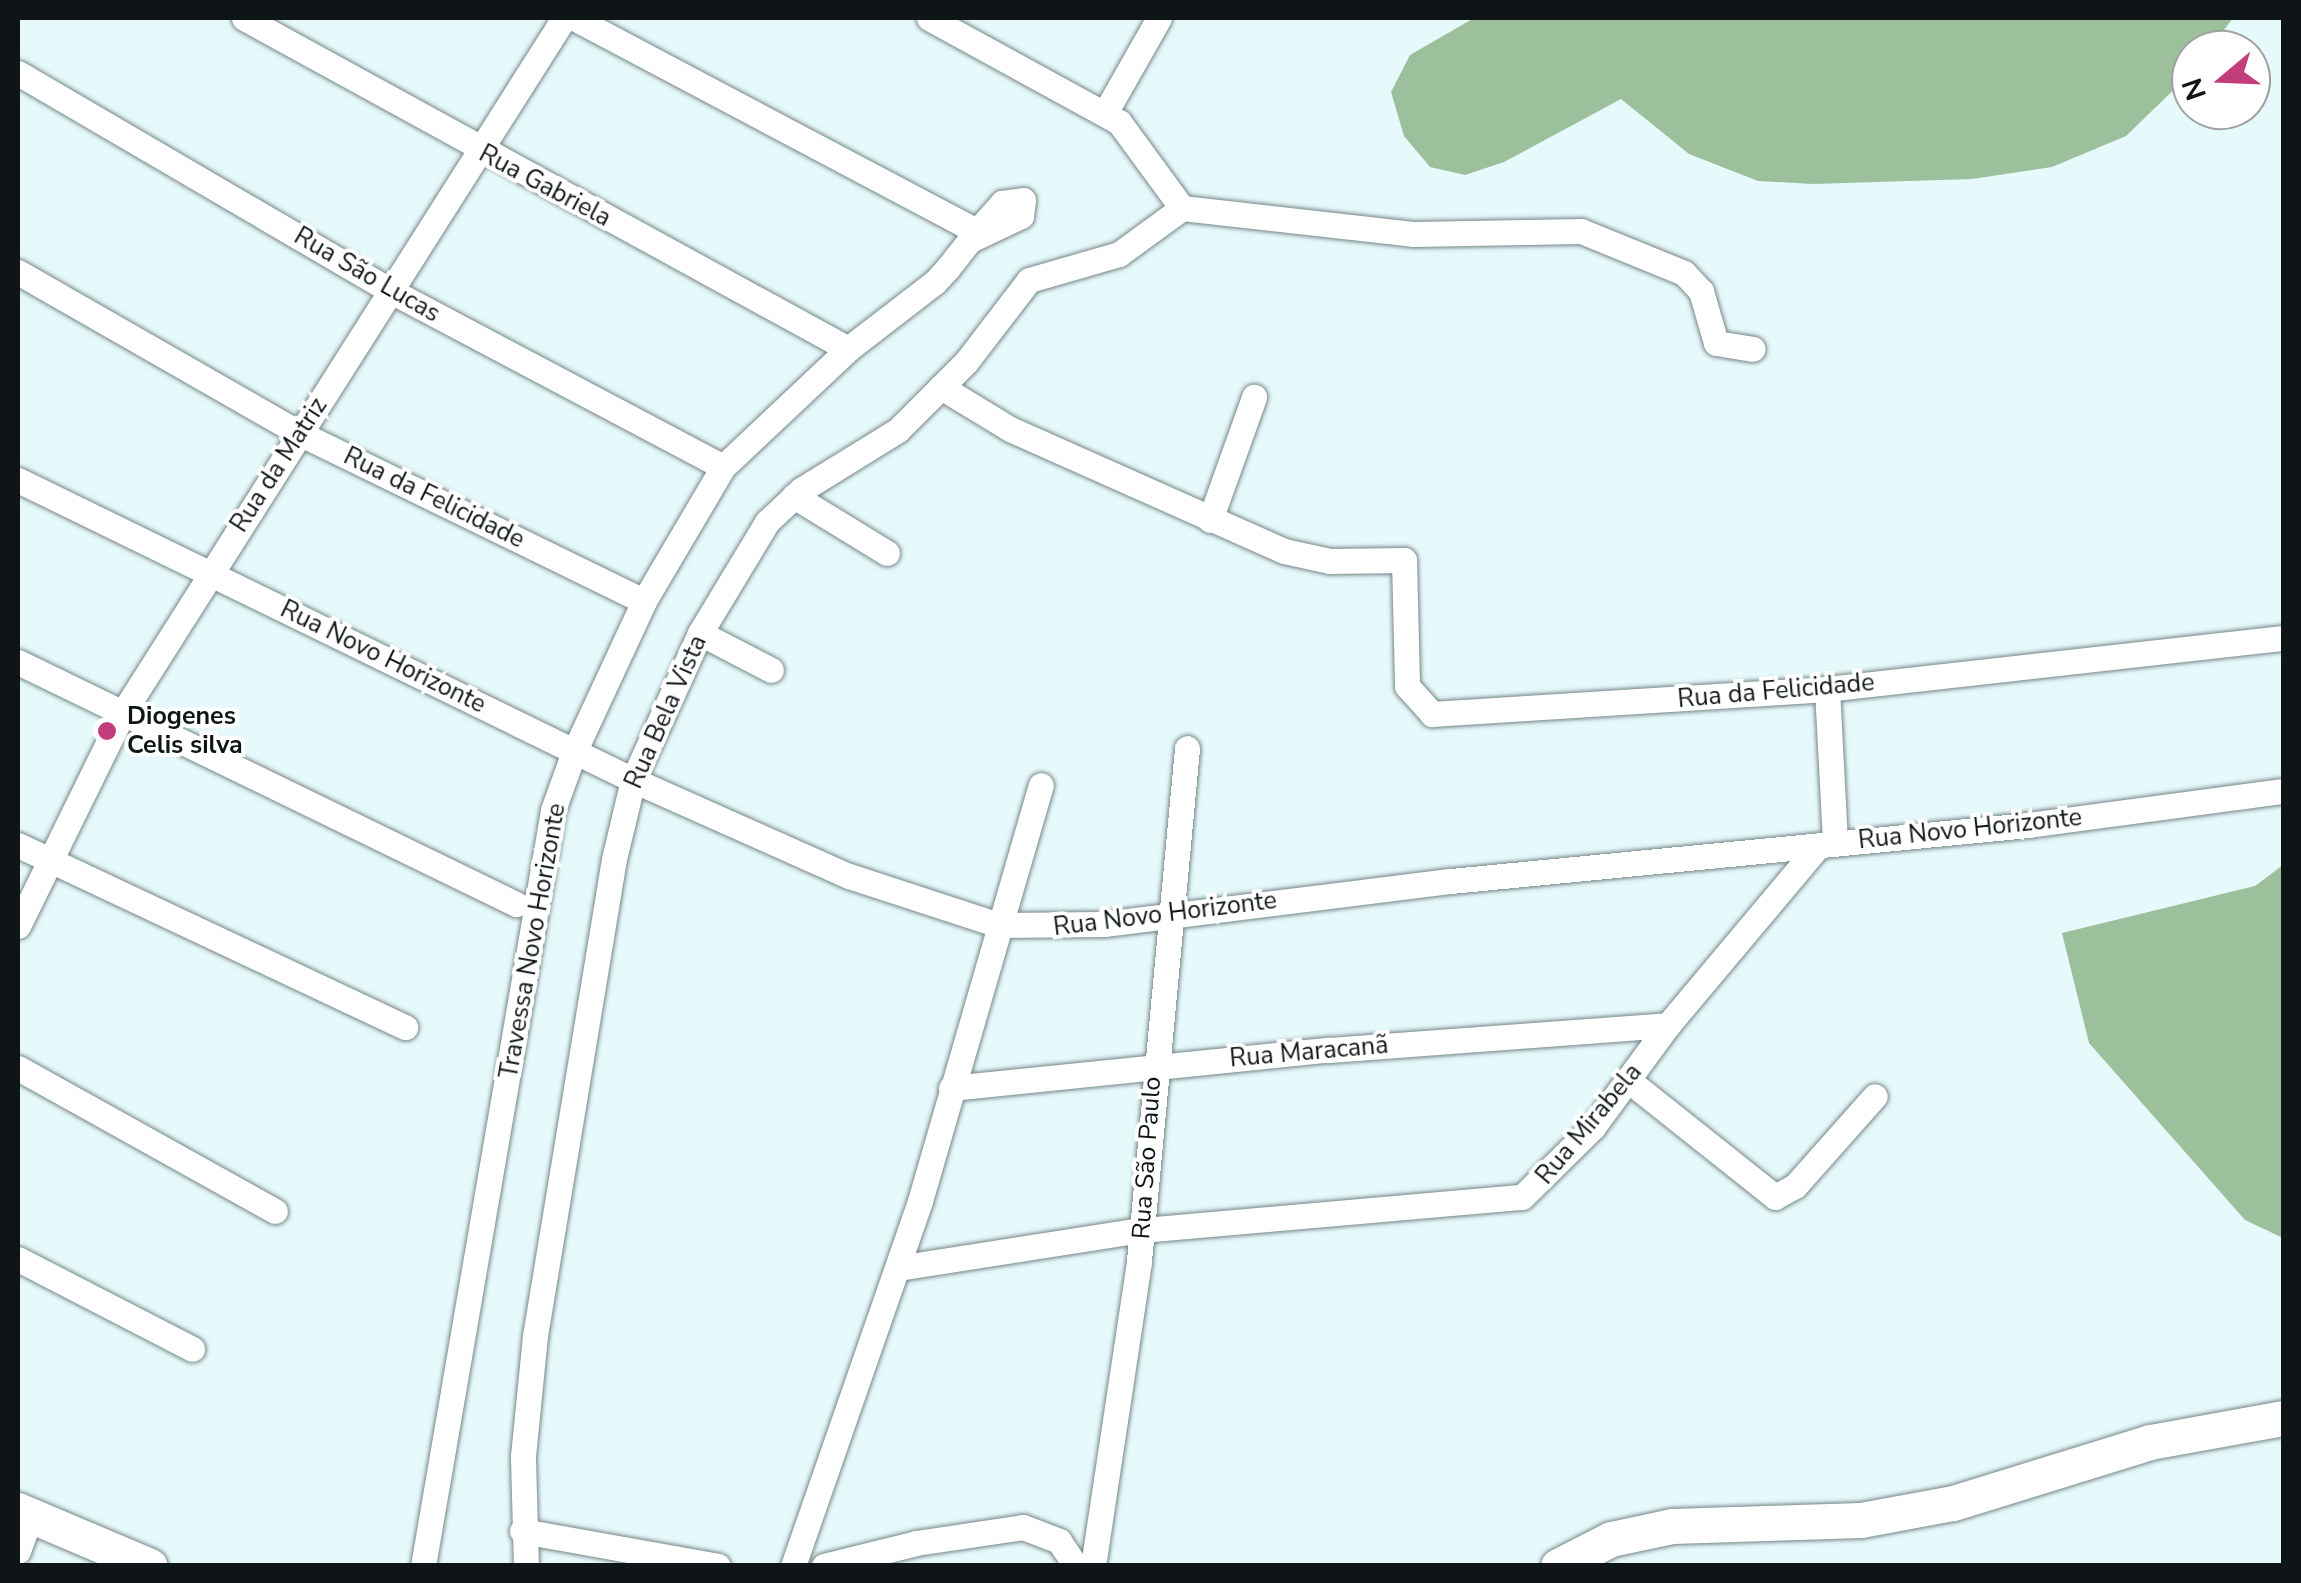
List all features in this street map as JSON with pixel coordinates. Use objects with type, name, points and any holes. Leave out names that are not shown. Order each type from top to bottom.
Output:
[{"type":"main road","points":[[1558,1566],[1611,1539],[1672,1526],[1861,1520],[1953,1503],[2150,1442],[2284,1418]]},
{"type":"main road","points":[[24,1513],[150,1566]]},
{"type":"street","name":"Rua Gabriela","points":[[244,18],[481,152],[848,349]]},
{"type":"street","name":"Rua da Matriz","points":[[18,926],[124,711],[564,18]]},
{"type":"street","points":[[574,18],[974,236]]},
{"type":"street","points":[[1105,113],[1158,18]]},
{"type":"street","points":[[940,20],[1105,113],[1137,138],[1182,208],[1413,234],[1581,231],[1684,273],[1701,291],[1716,343],[1753,349]]},
{"type":"street","name":"Rua São Lucas","points":[[18,73],[389,290],[723,467]]},
{"type":"street","name":"Travessa Novo Horizonte","points":[[423,1566],[553,810],[574,752],[644,601],[723,467],[848,349],[923,293],[1008,199],[1021,198],[1025,209]]},
{"type":"street","name":"Rua Bela Vista","points":[[526,1566],[522,1531],[535,1336],[633,780],[700,633],[748,548],[794,496],[898,430],[941,387],[1034,276],[1101,262],[1182,208]]},
{"type":"street","name":"Rua da Felicidade","points":[[18,272],[301,434],[644,601]]},
{"type":"street","points":[[941,387],[1010,429],[1210,520],[1254,397]]},
{"type":"street","name":"Rua Novo Horizonte","points":[[18,480],[633,780],[849,876],[998,925],[1034,929],[1171,916],[2284,791]]},
{"type":"street","points":[[794,496],[886,554]]},
{"type":"street","name":"Rua da Felicidade","points":[[1210,520],[1306,556],[1404,560],[1407,686],[1432,714],[1827,688],[2284,638]]},
{"type":"street","points":[[700,633],[772,670]]},
{"type":"street","points":[[18,662],[516,904]]},
{"type":"street","points":[[1827,688],[1827,844]]},
{"type":"street","name":"Rua São Paulo","points":[[1093,1566],[1142,1230],[1154,1067],[1187,748]]},
{"type":"street","points":[[792,1566],[830,1444],[898,1268],[1041,785]]},
{"type":"street","name":"Rua Mirabela","points":[[898,1268],[1142,1230],[1522,1197],[1555,1170],[1668,1025],[1827,844]]},
{"type":"street","points":[[18,845],[405,1027]]},
{"type":"street","name":"Rua Maracanã","points":[[951,1088],[1154,1067],[1668,1025]]},
{"type":"street","points":[[18,1068],[275,1210]]},
{"type":"street","points":[[1628,1080],[1775,1197],[1795,1186],[1875,1096]]},
{"type":"street","points":[[18,1260],[192,1349]]},
{"type":"street","points":[[18,1551],[24,1513]]},
{"type":"street","points":[[824,1566],[916,1543],[1023,1527],[1058,1540],[1076,1566]]},
{"type":"street","points":[[522,1531],[718,1566]]},
{"type":"green space","points":[[1474,18],[2233,18],[2224,30],[2171,30],[2171,92],[2126,136],[2052,167],[1972,179],[1813,184],[1758,181],[1689,154],[1621,99],[1504,162],[1465,175],[1430,167],[1404,136],[1391,92],[1410,55]]},
{"type":"green space","points":[[2283,865],[2283,1238],[2245,1220],[2089,1043],[2062,933],[2255,886]]},
{"type":"place","name":"Diogenes Celis silva","points":[[107,731]]}]
